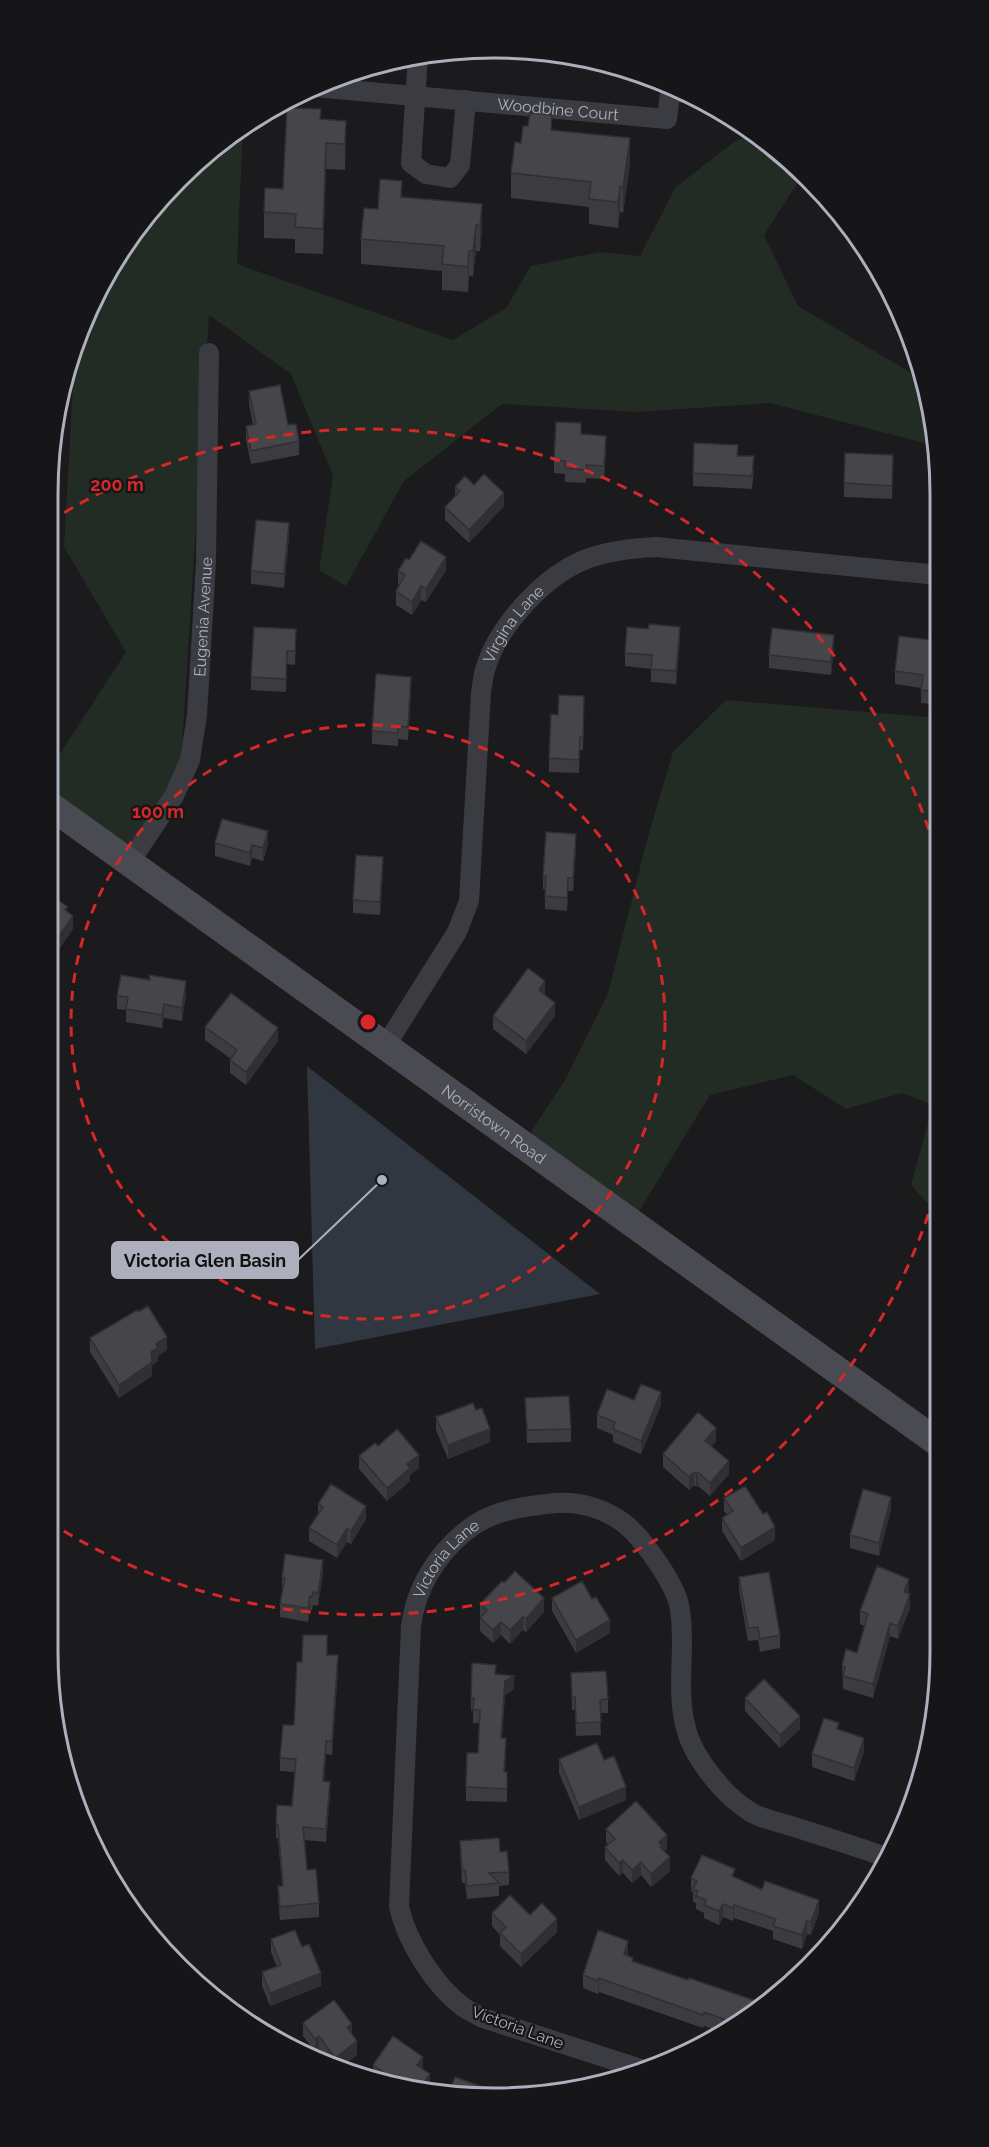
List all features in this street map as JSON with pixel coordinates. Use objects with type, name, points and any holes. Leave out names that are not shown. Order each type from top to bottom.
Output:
[{"type":"main road","name":"Norristown Road","points":[[58,811],[930,1437]]},
{"type":"street","points":[[417,66],[411,163],[426,174],[450,178],[460,165],[466,100]]},
{"type":"street","name":"Woodbine Court","points":[[336,89],[667,119],[670,96]]},
{"type":"street","name":"Eugenia Avenue","points":[[129,863],[174,796],[190,760],[197,715],[206,562],[209,353]]},
{"type":"street","name":"Virgina Lane","points":[[386,1045],[457,932],[469,901],[481,693],[485,670],[495,646],[516,614],[538,589],[584,560],[631,548],[656,547],[930,574]]},
{"type":"street","name":"Victoria Lane","points":[[632,2066],[483,2018],[462,2007],[431,1972],[402,1923],[399,1908],[411,1626],[413,1610],[420,1591],[447,1546],[470,1528],[515,1508],[571,1502],[606,1513],[622,1522],[637,1537],[672,1586],[680,1608],[682,1705],[685,1726],[698,1754],[721,1788],[753,1814],[880,1855]]},
{"type":"shaded area","points":[[745,138],[798,182],[764,235],[798,306],[913,374],[927,438],[928,444],[770,403],[637,412],[502,404],[404,481],[346,586],[319,570],[333,476],[291,374],[209,315],[180,781],[121,857],[58,811],[58,757],[126,652],[64,547],[73,382],[103,302],[132,252],[167,207],[207,167],[242,139],[237,264],[453,340],[506,308],[531,266],[600,252],[640,256],[675,188],[735,141]]},
{"type":"shaded area","points":[[726,700],[930,717],[930,1104],[902,1093],[846,1109],[793,1075],[710,1095],[632,1223],[523,1144],[565,1080],[608,993],[647,840],[673,752]]},
{"type":"shaded area","points":[[307,1066],[600,1294],[315,1349]]},
{"type":"shaded area","points":[[930,1116],[930,1207],[911,1185]]},
{"type":"building","points":[[293,108],[321,109],[320,119],[346,121],[345,144],[326,143],[323,229],[295,227],[296,214],[264,212],[265,188],[283,189],[287,111]]},
{"type":"building","points":[[530,113],[552,115],[551,130],[630,138],[623,187],[620,187],[618,202],[589,199],[591,182],[511,173],[515,142],[521,143],[523,126],[528,126]]},
{"type":"building","points":[[380,179],[402,181],[401,197],[482,204],[480,226],[476,225],[473,251],[469,251],[468,267],[442,264],[444,246],[361,239],[364,208],[378,209]]},
{"type":"building","points":[[280,385],[288,425],[296,424],[299,441],[251,451],[246,426],[256,424],[249,391]]},
{"type":"building","points":[[556,422],[581,423],[581,434],[606,436],[604,466],[586,465],[586,470],[565,468],[565,461],[554,460]]},
{"type":"building","points":[[694,443],[738,445],[737,456],[754,456],[752,476],[693,473]]},
{"type":"building","points":[[845,453],[893,455],[892,486],[844,483]]},
{"type":"building","points":[[484,474],[504,493],[469,530],[445,507],[460,491],[455,487],[465,476],[474,485]]},
{"type":"building","points":[[256,520],[289,523],[284,574],[251,571]]},
{"type":"building","points":[[421,541],[446,557],[426,589],[421,586],[412,602],[396,591],[405,575],[398,571],[406,558],[409,560]]},
{"type":"building","points":[[649,624],[680,627],[676,671],[651,669],[652,655],[625,653],[627,627],[648,629]]},
{"type":"building","points":[[254,627],[296,629],[295,651],[287,651],[286,679],[251,677]]},
{"type":"building","points":[[772,628],[834,635],[831,662],[769,655]]},
{"type":"building","points":[[899,636],[930,640],[930,691],[921,690],[923,675],[895,671]]},
{"type":"building","points":[[376,674],[411,677],[408,727],[398,726],[398,733],[372,731]]},
{"type":"building","points":[[559,695],[584,696],[583,737],[580,737],[579,760],[549,758],[551,714],[558,715]]},
{"type":"building","points":[[222,819],[268,831],[263,848],[252,845],[250,853],[215,843]]},
{"type":"building","points":[[546,832],[576,834],[573,878],[568,878],[567,898],[545,896],[546,876],[543,876]]},
{"type":"building","points":[[356,855],[383,857],[380,902],[353,900]]},
{"type":"building","points":[[58,900],[68,907],[65,910],[73,916],[59,936]]},
{"type":"building","points":[[528,968],[545,981],[539,990],[555,1003],[526,1041],[493,1016]]},
{"type":"building","points":[[121,975],[150,980],[149,975],[186,981],[182,1008],[164,1004],[162,1015],[126,1009],[128,997],[117,996]]},
{"type":"building","points":[[231,993],[278,1028],[246,1072],[230,1060],[237,1050],[205,1027]]},
{"type":"building","points":[[148,1306],[167,1337],[156,1344],[158,1348],[151,1352],[152,1362],[119,1385],[90,1338],[137,1310],[138,1312]]},
{"type":"building","points":[[641,1384],[661,1392],[641,1441],[613,1429],[615,1422],[597,1415],[607,1389],[634,1400]]},
{"type":"building","points":[[569,1396],[571,1429],[527,1430],[525,1398]]},
{"type":"building","points":[[473,1403],[476,1410],[482,1408],[490,1429],[448,1445],[436,1417]]},
{"type":"building","points":[[698,1412],[716,1428],[705,1441],[729,1461],[710,1483],[698,1472],[696,1474],[694,1472],[689,1477],[663,1454]]},
{"type":"building","points":[[397,1429],[419,1455],[407,1464],[410,1468],[387,1488],[359,1456],[375,1443],[378,1446]]},
{"type":"building","points":[[331,1484],[366,1506],[351,1531],[347,1528],[337,1545],[309,1528],[323,1507],[318,1504]]},
{"type":"building","points":[[745,1486],[763,1514],[767,1512],[775,1527],[741,1548],[722,1518],[733,1511],[724,1498]]},
{"type":"building","points":[[863,1489],[891,1497],[879,1543],[850,1535]]},
{"type":"building","points":[[285,1554],[323,1560],[318,1593],[313,1592],[312,1597],[310,1596],[308,1608],[280,1604],[285,1578],[282,1578]]},
{"type":"building","points":[[877,1566],[909,1579],[904,1592],[910,1594],[898,1626],[890,1623],[873,1684],[843,1676],[845,1667],[842,1666],[846,1649],[857,1653],[868,1614],[860,1611]]},
{"type":"building","points":[[515,1571],[544,1598],[526,1619],[523,1617],[510,1630],[501,1622],[493,1630],[480,1618],[487,1610],[480,1604]]},
{"type":"building","points":[[769,1572],[780,1635],[760,1639],[758,1627],[748,1628],[739,1577]]},
{"type":"building","points":[[582,1581],[592,1599],[596,1597],[610,1620],[576,1640],[552,1598]]},
{"type":"building","points":[[303,1635],[327,1635],[327,1655],[338,1655],[332,1741],[326,1741],[323,1781],[330,1782],[326,1829],[303,1827],[307,1870],[316,1869],[319,1903],[280,1907],[278,1886],[283,1886],[278,1825],[276,1824],[277,1805],[292,1806],[296,1759],[280,1758],[283,1725],[294,1725],[297,1662],[302,1662]]},
{"type":"building","points":[[472,1663],[496,1665],[495,1674],[514,1676],[505,1681],[501,1738],[506,1738],[504,1772],[507,1772],[507,1789],[466,1787],[467,1753],[478,1753],[480,1710],[473,1710]]},
{"type":"building","points":[[606,1671],[608,1699],[600,1700],[601,1722],[576,1723],[571,1673]]},
{"type":"building","points":[[764,1679],[800,1716],[780,1735],[745,1698]]},
{"type":"building","points":[[824,1718],[839,1723],[837,1729],[864,1738],[854,1768],[812,1754]]},
{"type":"building","points":[[597,1743],[604,1760],[614,1756],[626,1787],[579,1807],[559,1759]]},
{"type":"building","points":[[636,1801],[667,1835],[659,1842],[662,1845],[660,1847],[670,1857],[651,1874],[641,1862],[632,1870],[623,1860],[619,1863],[605,1847],[615,1839],[606,1829]]},
{"type":"building","points":[[499,1838],[500,1852],[507,1851],[509,1872],[489,1873],[499,1883],[467,1886],[465,1870],[462,1870],[460,1841]]},
{"type":"building","points":[[702,1855],[735,1869],[732,1876],[762,1890],[765,1881],[819,1900],[811,1922],[807,1921],[802,1935],[773,1926],[776,1919],[734,1905],[733,1908],[723,1904],[719,1911],[704,1905],[706,1900],[696,1896],[698,1891],[693,1889],[697,1881],[691,1878]]},
{"type":"building","points":[[510,1895],[530,1915],[542,1903],[557,1919],[521,1954],[500,1933],[506,1927],[492,1913]]},
{"type":"building","points":[[295,1930],[302,1947],[309,1944],[321,1973],[270,1993],[262,1972],[281,1965],[271,1939]]},
{"type":"building","points":[[598,1930],[628,1941],[624,1954],[633,1958],[632,1961],[756,2001],[728,2021],[704,2012],[703,2015],[599,1978],[598,1981],[583,1975]]},
{"type":"building","points":[[334,2000],[352,2024],[347,2027],[357,2041],[335,2058],[319,2036],[315,2039],[303,2023]]},
{"type":"building","points":[[393,2036],[423,2057],[417,2065],[430,2074],[424,2083],[387,2075],[373,2065]]},
{"type":"building","points":[[455,2077],[486,2088],[466,2088],[451,2086]]},
{"type":"place","name":"Victoria Glen Basin","points":[[382,1180]]}]
